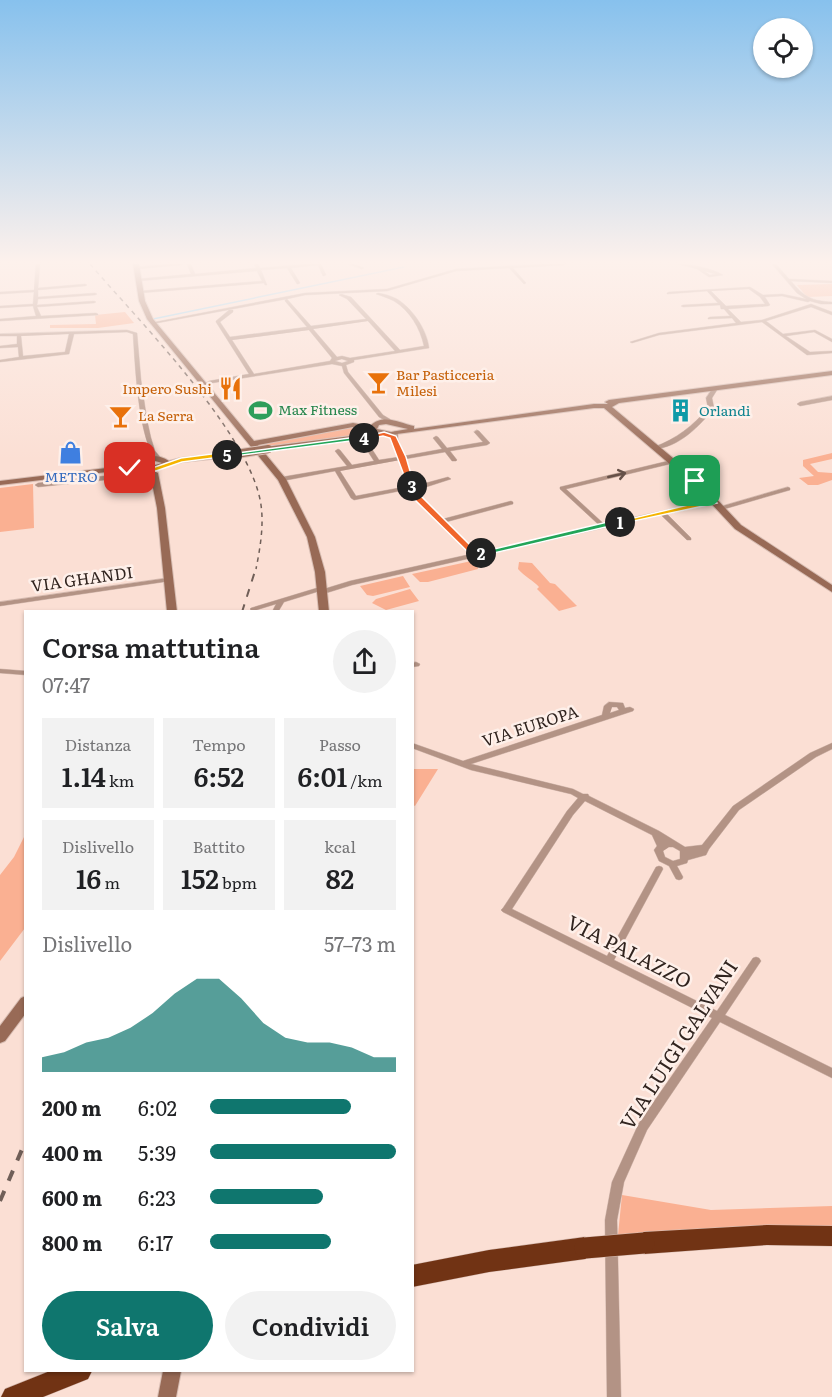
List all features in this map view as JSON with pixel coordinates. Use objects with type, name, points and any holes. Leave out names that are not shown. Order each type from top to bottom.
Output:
[{"type":"highway","points":[[414,1276],[489,1261],[585,1248],[767,1235],[832,1236]]},
{"type":"highway","points":[[13,1397],[77,1372]]},
{"type":"street","points":[[158,329],[208,384],[246,434],[263,449],[282,479],[311,537],[322,588],[324,610]]},
{"type":"street","points":[[223,329],[252,375]]},
{"type":"street","points":[[229,339],[301,329]]},
{"type":"street","points":[[311,329],[334,360],[344,365],[346,372],[385,434]]},
{"type":"street","points":[[378,329],[399,352]]},
{"type":"street","points":[[208,384],[334,360],[427,347],[421,329]]},
{"type":"street","points":[[632,342],[659,334],[691,329]]},
{"type":"street","points":[[774,329],[809,354],[832,351]]},
{"type":"street","points":[[782,335],[814,330],[832,341]]},
{"type":"street","points":[[0,335],[124,331],[135,333],[151,464],[161,508],[172,610]]},
{"type":"street","points":[[0,361],[68,353],[72,333]]},
{"type":"street","points":[[19,334],[21,358]]},
{"type":"street","points":[[0,347],[20,345]]},
{"type":"street","points":[[344,365],[352,359]]},
{"type":"street","points":[[0,483],[606,405],[707,395],[714,390],[832,373]]},
{"type":"street","points":[[656,448],[678,441],[693,429],[711,408],[707,395]]},
{"type":"street","points":[[800,404],[832,398]]},
{"type":"street","points":[[606,405],[672,462],[738,527],[832,589]]},
{"type":"street","points":[[246,434],[258,438],[277,438],[353,425],[391,422],[397,432],[416,496],[475,554]]},
{"type":"street","points":[[361,438],[377,424]]},
{"type":"street","points":[[282,479],[487,443],[477,432]]},
{"type":"street","points":[[263,449],[277,438]]},
{"type":"street","points":[[436,438],[454,460]]},
{"type":"street","points":[[368,447],[377,461]]},
{"type":"street","points":[[338,451],[350,466]]},
{"type":"street","points":[[603,526],[562,488],[672,462]]},
{"type":"street","points":[[38,485],[124,476],[151,464]]},
{"type":"street","points":[[336,469],[354,498],[448,479]]},
{"type":"street","points":[[253,609],[322,588],[662,512],[718,505],[788,489]]},
{"type":"street","points":[[441,521],[511,503]]},
{"type":"street","points":[[662,512],[689,539]]},
{"type":"street","name":"VIA GHANDI","points":[[0,604],[168,580]]},
{"type":"street","points":[[276,610],[281,601]]},
{"type":"street","points":[[2,672],[24,674]]},
{"type":"street","name":"VIA EUROPA","points":[[462,764],[626,710]]},
{"type":"street","points":[[414,746],[462,764],[585,796],[675,844]]},
{"type":"street","points":[[656,833],[661,846],[658,855],[673,861],[703,853],[736,808],[813,755],[832,746]]},
{"type":"street","name":"VIA PALAZZO","points":[[585,796],[570,813],[506,910],[832,1073]]},
{"type":"street","points":[[661,846],[675,844]]},
{"type":"street","points":[[608,962],[673,861],[675,844]]},
{"type":"street","name":"VIA LUIGI GALVANI","points":[[614,1397],[611,1220],[618,1182],[643,1127],[756,961]]},
{"type":"street","points":[[0,1037],[24,1005]]},
{"type":"street","points":[[167,1397],[172,1372]]},
{"type":"shaded area","points":[[355,426],[372,431],[366,435],[264,447],[268,443]]},
{"type":"shaded area","points":[[832,453],[832,459],[810,464],[818,472],[832,473],[832,480],[818,485],[808,485],[799,478],[814,476],[803,466],[803,460]]},
{"type":"shaded area","points":[[33,484],[34,528],[0,532],[0,488]]},
{"type":"shaded area","points":[[476,560],[478,569],[428,582],[420,582],[412,574]]},
{"type":"shaded area","points":[[519,562],[532,563],[550,583],[555,584],[577,606],[559,611],[537,589],[539,587],[518,569]]},
{"type":"shaded area","points":[[403,576],[410,587],[373,596],[367,595],[360,586]]},
{"type":"shaded area","points":[[410,589],[419,601],[386,610],[372,603],[376,599]]},
{"type":"shaded area","points":[[414,769],[438,769],[415,806]]},
{"type":"shaded area","points":[[24,837],[24,929],[0,961],[0,875],[14,857]]},
{"type":"shaded area","points":[[622,1195],[711,1210],[832,1206],[832,1227],[618,1235]]},
{"type":"railway","points":[[148,329],[215,412],[237,445],[253,477],[262,513],[256,569]]},
{"type":"railway","points":[[243,610],[256,568]]},
{"type":"railway","points":[[0,1201],[24,1145]]},
{"type":"place","name":"Bar Pasticceria Milesi","points":[[378,383]]},
{"type":"place","name":"Impero Sushi","points":[[230,389]]},
{"type":"place","name":"Max Fitness","points":[[260,410]]},
{"type":"place","name":"Orlandi","points":[[681,411]]},
{"type":"place","name":"La Serra","points":[[120,416]]},
{"type":"place","name":"METRO","points":[[71,453]]},
{"type":"route","points":[[130,468],[156,469],[181,460],[386,434],[395,439],[416,496],[475,554],[714,501],[695,481]]}]
